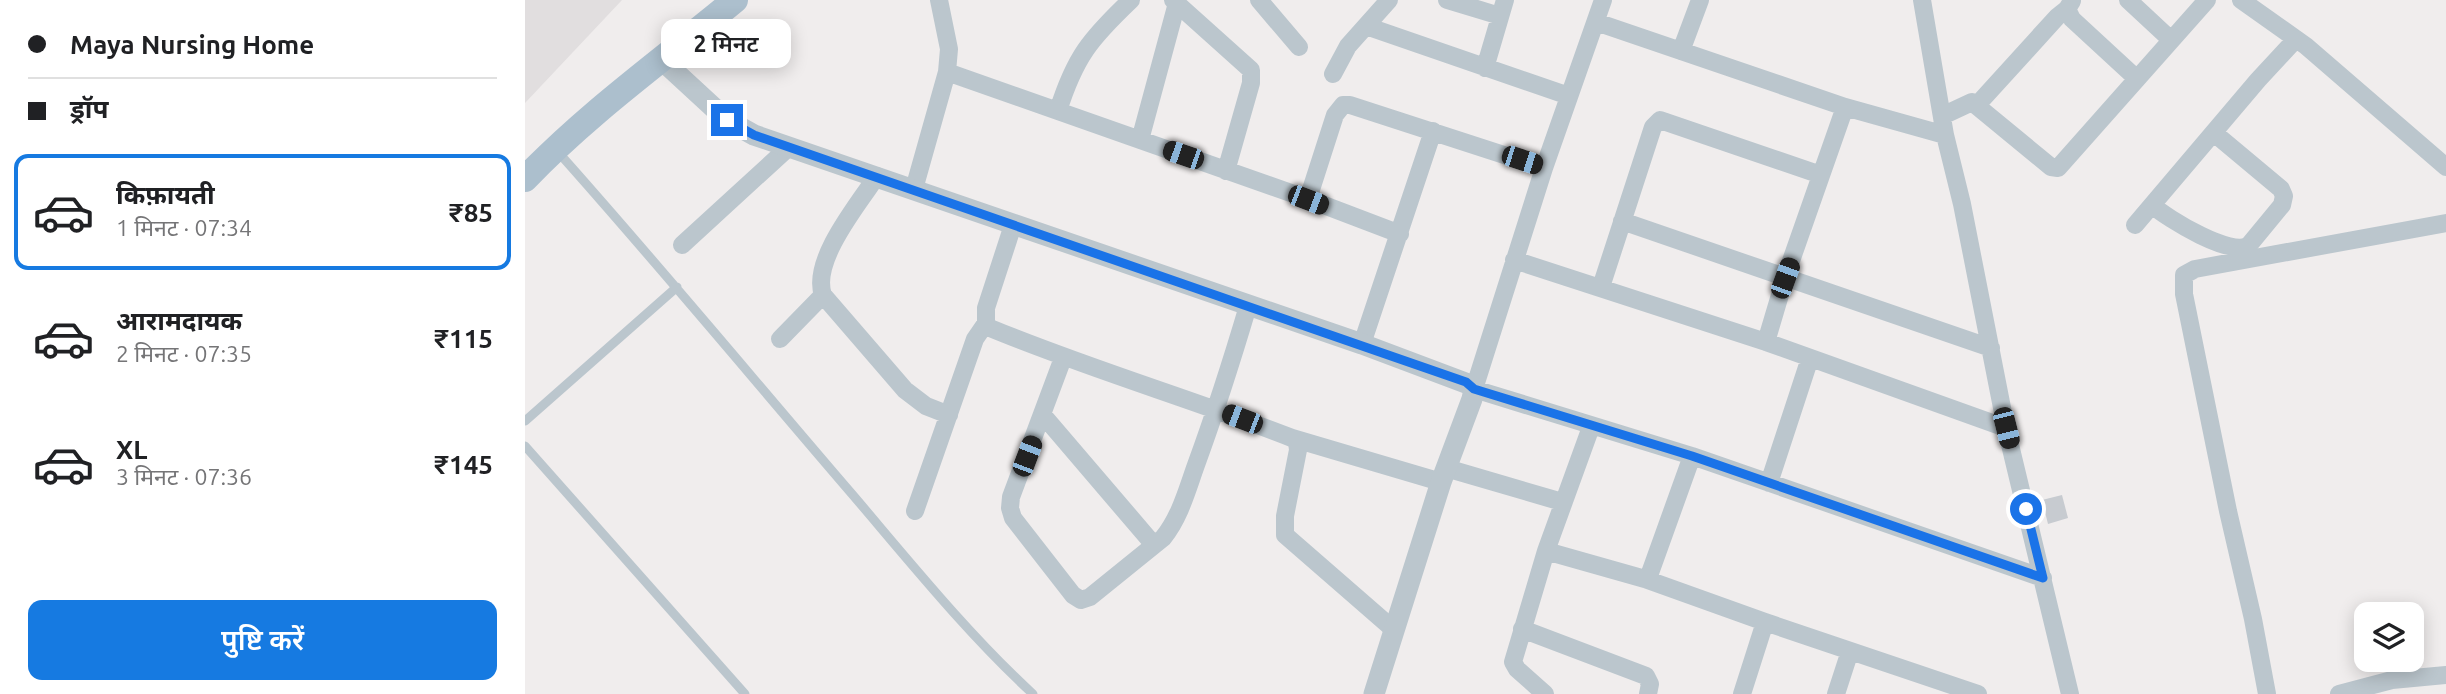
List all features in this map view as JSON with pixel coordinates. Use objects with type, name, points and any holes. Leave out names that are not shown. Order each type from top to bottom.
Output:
[{"type":"main road","points":[[525,179],[554,148],[613,97],[663,61],[735,0]]},
{"type":"street","points":[[914,189],[947,72],[949,50],[939,0]]},
{"type":"street","points":[[1058,111],[1073,69],[1085,48],[1131,0]]},
{"type":"street","points":[[1259,0],[1299,47]]},
{"type":"street","points":[[1333,74],[1348,46],[1389,0]]},
{"type":"street","points":[[1447,0],[1503,8],[1485,68]]},
{"type":"street","points":[[1374,694],[1544,168],[1603,0]]},
{"type":"street","points":[[1681,51],[1700,0]]},
{"type":"street","points":[[1922,0],[1945,135],[1962,204],[2006,428],[2068,693]]},
{"type":"street","points":[[2129,0],[2170,39]]},
{"type":"street","points":[[1942,116],[1970,102],[1977,105],[2052,167],[2058,168],[2207,0]]},
{"type":"street","points":[[2241,0],[2296,39],[2446,167]]},
{"type":"street","points":[[1140,140],[1175,2],[1251,70],[1251,83],[1226,171]]},
{"type":"street","points":[[1977,105],[2070,5]]},
{"type":"street","points":[[2070,5],[2072,19],[2136,78]]},
{"type":"street","points":[[1595,22],[1845,107],[1945,135]]},
{"type":"street","points":[[1366,26],[1569,96]]},
{"type":"street","points":[[2135,225],[2296,39]]},
{"type":"street","points":[[663,61],[727,120],[754,135],[1362,344],[1466,382],[1474,389],[1692,456],[2043,578]]},
{"type":"street","points":[[947,72],[1400,234]]},
{"type":"street","points":[[1308,200],[1335,115],[1343,104],[1544,168]]},
{"type":"street","points":[[1766,342],[1785,278],[1845,107]]},
{"type":"street","points":[[1601,287],[1653,127],[1660,120],[1821,176]]},
{"type":"street","points":[[1362,344],[1433,131]]},
{"type":"street","points":[[2152,205],[2184,228],[2211,240],[2238,249],[2249,245],[2283,205],[2284,196],[2281,189],[2214,133]]},
{"type":"street","points":[[681,245],[789,147]]},
{"type":"street","points":[[877,176],[826,259],[820,281],[823,295],[905,390],[926,406],[949,415]]},
{"type":"street","points":[[1622,221],[1991,348]]},
{"type":"street","points":[[2267,694],[2187,307],[2184,275],[2195,269],[2446,223]]},
{"type":"street","points":[[915,511],[975,339],[986,323],[986,308],[1013,225]]},
{"type":"street","points":[[1514,260],[1766,342],[2006,428]]},
{"type":"street","points":[[780,339],[823,295]]},
{"type":"street","points":[[1063,358],[1011,497],[1010,508],[1013,518],[1073,596],[1081,600],[1090,597],[1154,545],[1171,527],[1217,409],[1248,306]]},
{"type":"street","points":[[986,323],[990,328],[1063,358],[1217,409],[1292,438],[1562,502]]},
{"type":"street","points":[[1769,483],[1810,358]]},
{"type":"street","points":[[1042,414],[1154,545]]},
{"type":"street","points":[[1545,694],[1517,669],[1513,662],[1562,502],[1591,427]]},
{"type":"street","points":[[1292,438],[1297,442],[1298,450],[1285,516],[1285,535],[1393,629]]},
{"type":"street","points":[[1645,579],[1650,573],[1692,456]]},
{"type":"street","points":[[1546,551],[1645,579],[1978,694]]},
{"type":"street","points":[[1742,694],[1765,622]]},
{"type":"street","points":[[1522,629],[1646,676],[1650,684],[1648,694]]},
{"type":"street","points":[[1836,694],[1850,651]]},
{"type":"street","points":[[2339,694],[2392,680],[2446,675]]},
{"type":"lane","points":[[554,148],[677,287],[942,600],[1001,664],[1033,694]]},
{"type":"lane","points":[[525,421],[677,287]]},
{"type":"lane","points":[[525,446],[745,694]]},
{"type":"shaded area","points":[[525,0],[622,0],[525,103]]},
{"type":"building","points":[[2062,495],[2068,518],[2048,524],[2042,500]]},
{"type":"route","points":[[727,120],[754,135],[1362,344],[1466,382],[1474,389],[1692,456],[2043,578],[2026,509]]}]
